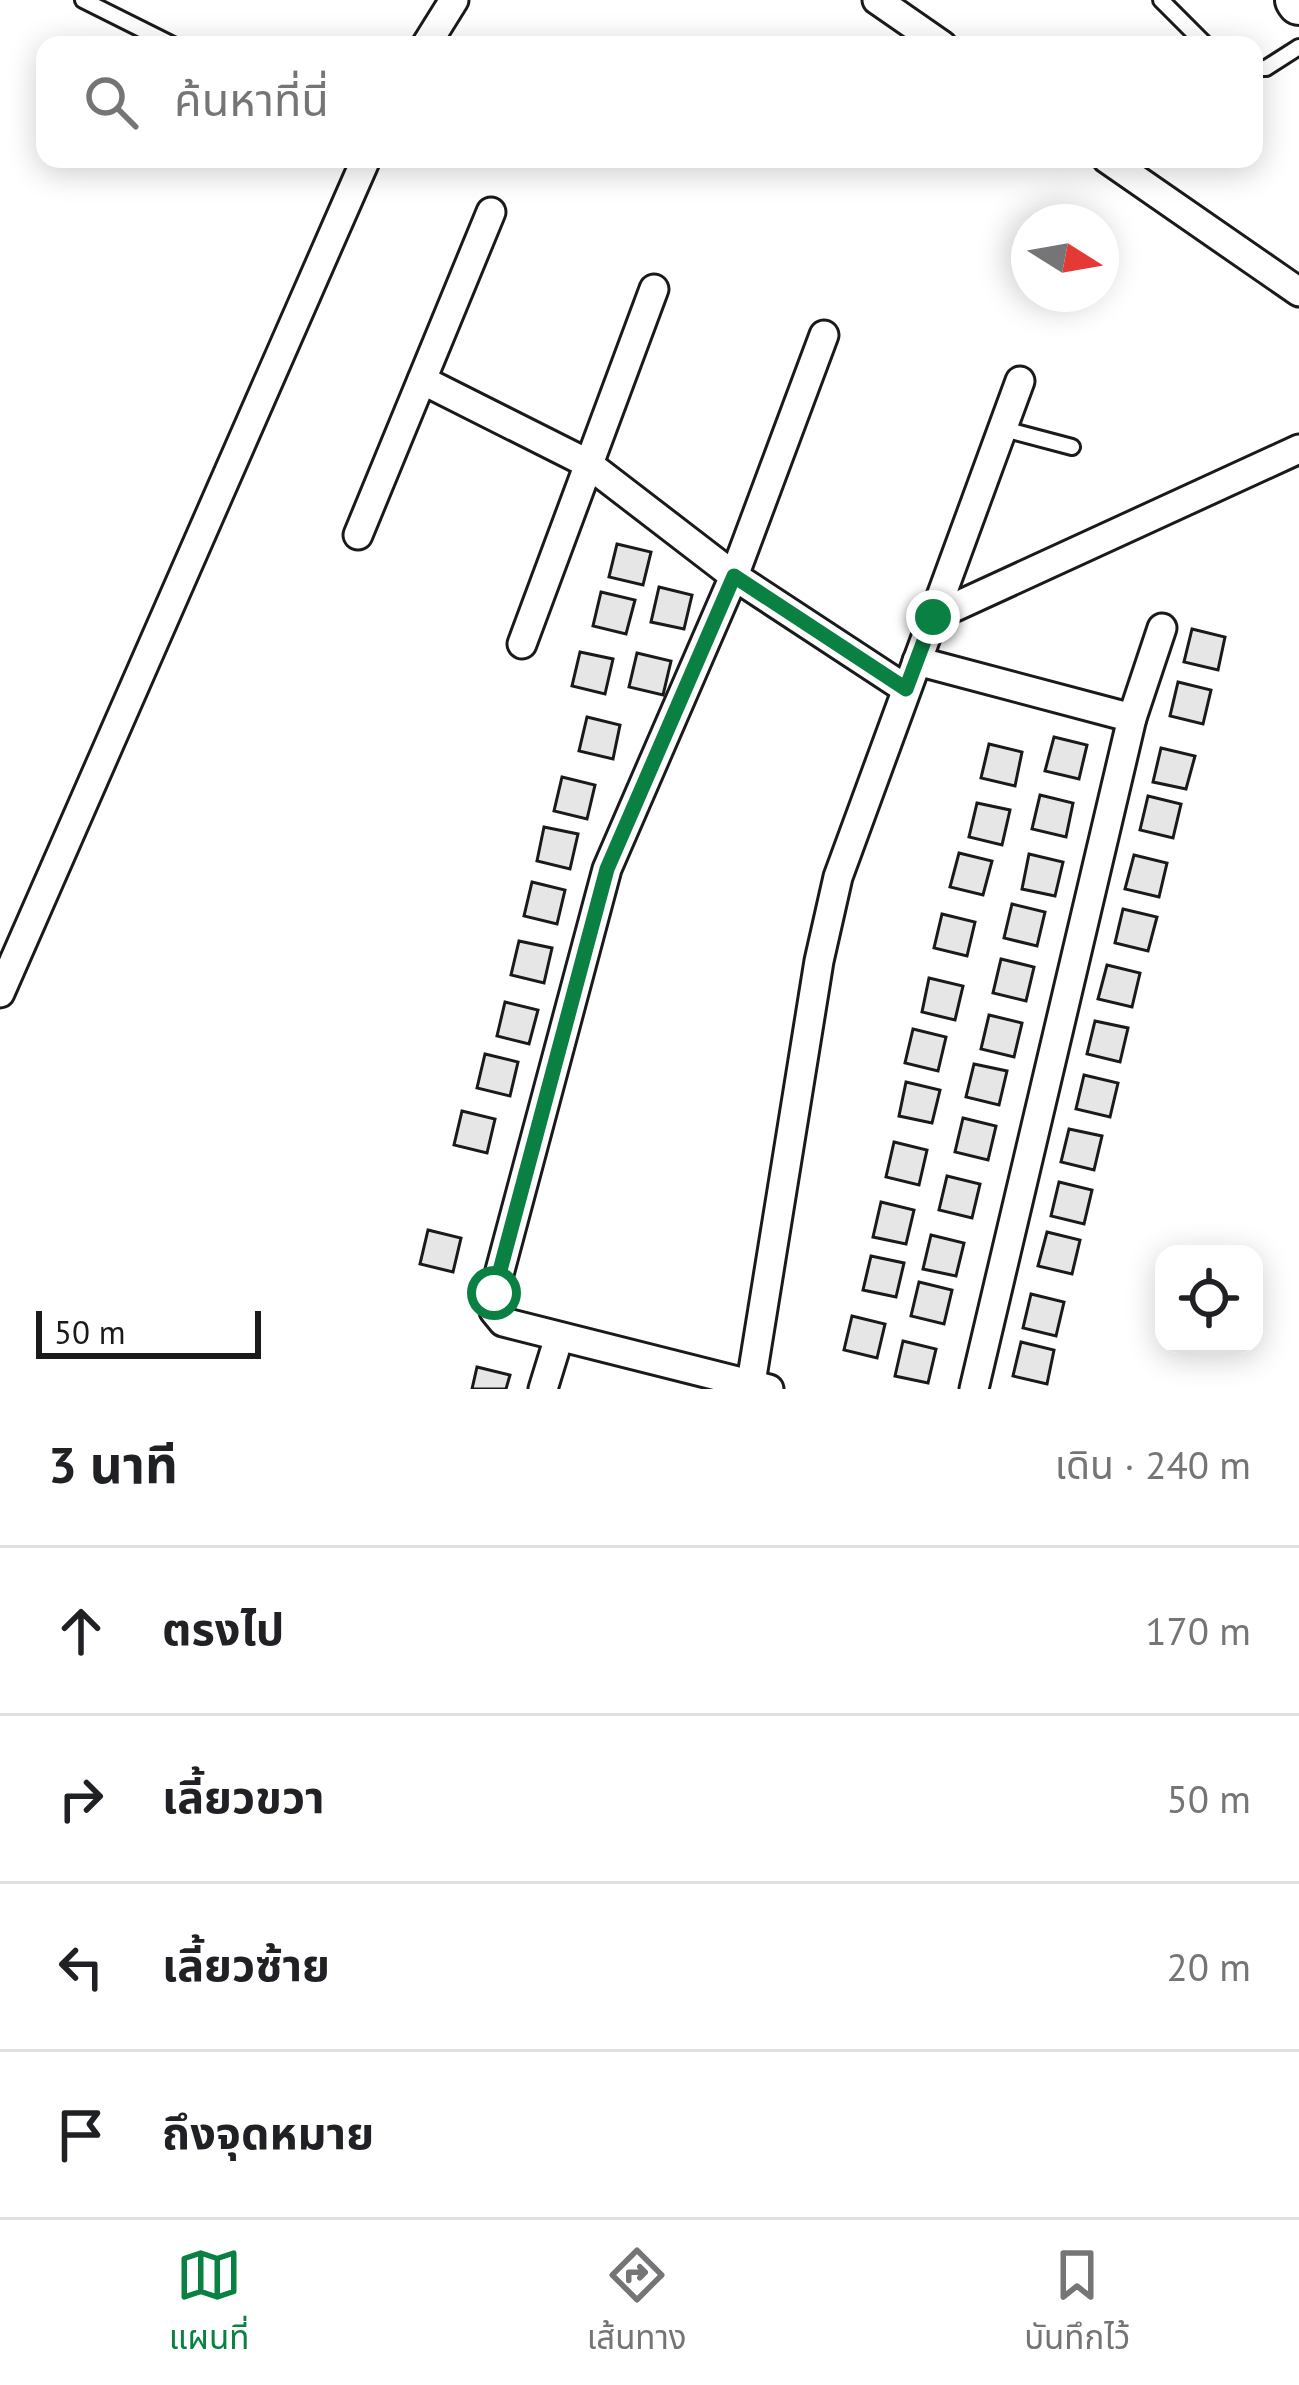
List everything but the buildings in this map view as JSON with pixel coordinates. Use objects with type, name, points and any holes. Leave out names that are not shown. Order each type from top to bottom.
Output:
[{"type":"street","points":[[432,36],[454,0]]},
{"type":"street","points":[[878,0],[929,36]]},
{"type":"street","points":[[0,993],[363,168]]},
{"type":"street","points":[[1120,168],[1299,292]]},
{"type":"street","points":[[358,535],[491,212]]},
{"type":"street","points":[[522,644],[655,289]]},
{"type":"street","points":[[824,335],[734,576],[607,869],[494,1293],[494,1311],[503,1322],[757,1388],[818,961],[859,812],[1020,381]]},
{"type":"street","points":[[422,380],[586,463],[734,576],[906,689]]},
{"type":"street","points":[[933,617],[1299,448]]},
{"type":"street","points":[[974,1389],[1132,718],[1162,628]]},
{"type":"street","points":[[917,662],[1132,718]]},
{"type":"street","points":[[543,1389],[559,1336]]},
{"type":"lane","points":[[82,0],[155,36]]},
{"type":"lane","points":[[1161,0],[1197,36]]},
{"type":"lane","points":[[1263,68],[1299,46]]},
{"type":"lane","points":[[1004,429],[1072,447]]},
{"type":"route","points":[[494,1293],[607,869],[734,576],[906,689],[933,617]]}]
